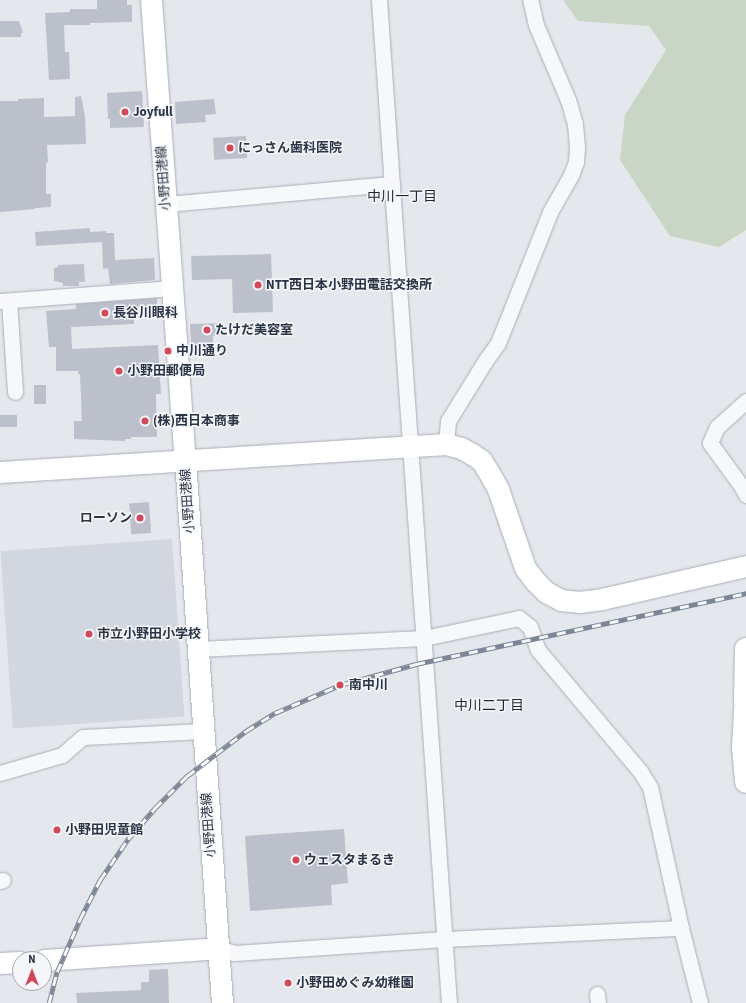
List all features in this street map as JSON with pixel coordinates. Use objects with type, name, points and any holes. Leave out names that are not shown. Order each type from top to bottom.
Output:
[{"type":"highway","points":[[746,649],[743,747],[746,782]]},
{"type":"street","name":"小野田港線","points":[[151,0],[185,459],[222,1003]]},
{"type":"street","points":[[379,0],[449,1003]]},
{"type":"street","points":[[446,444],[448,421],[485,361],[498,343],[550,212],[571,175],[576,162],[577,146],[575,124],[568,100],[536,25],[530,0]]},
{"type":"street","points":[[166,204],[392,184]]},
{"type":"street","points":[[15,392],[5,301],[172,288]]},
{"type":"street","points":[[746,401],[717,427],[710,443],[742,487],[746,495]]},
{"type":"street","points":[[0,472],[185,459],[446,444],[461,448],[481,460],[498,489],[525,568],[546,592],[561,600],[578,602],[602,599],[744,564]]},
{"type":"street","points":[[198,648],[424,638],[519,618],[530,627],[538,650],[640,771],[650,787],[681,928],[700,1003]]},
{"type":"street","points":[[0,774],[62,755],[83,737],[203,731]]},
{"type":"street","points":[[52,959],[218,948],[234,953],[445,939],[681,928]]},
{"type":"street","points":[[0,963],[12,962]]},
{"type":"shaded area","name":"市立小野田小学校","points":[[172,539],[184,717],[13,729],[0,551]]},
{"type":"green space","points":[[563,0],[746,0],[746,230],[719,247],[670,236],[620,160],[625,115],[666,50],[649,26],[578,21]]},
{"type":"building","points":[[97,0],[127,0],[127,5],[132,5],[132,22],[64,25],[65,52],[69,52],[70,79],[49,80],[45,13],[70,12],[70,9],[97,9]]},
{"type":"building","points":[[0,21],[19,21],[23,33],[21,33],[21,37],[0,37]]},
{"type":"building","name":"Joyfull","points":[[142,91],[144,127],[110,128],[110,119],[108,119],[107,93]]},
{"type":"building","points":[[81,96],[85,116],[86,144],[47,145],[48,162],[46,163],[46,194],[51,194],[50,207],[0,212],[0,101],[18,101],[18,99],[44,98],[44,117],[75,116],[75,97]]},
{"type":"building","points":[[214,99],[216,114],[205,115],[206,122],[176,124],[175,102]]},
{"type":"building","name":"にっさん歯科医院","points":[[246,136],[247,158],[214,160],[213,138]]},
{"type":"building","points":[[90,228],[90,232],[106,231],[106,233],[114,233],[115,260],[154,258],[155,280],[110,284],[108,268],[103,269],[102,242],[36,246],[35,232]]},
{"type":"building","name":"NTT西日本小野田電話交換所","points":[[271,254],[273,312],[233,313],[232,279],[192,280],[191,256]]},
{"type":"building","points":[[84,264],[85,282],[79,282],[79,286],[63,286],[63,283],[54,281],[54,268],[58,267],[58,265]]},
{"type":"building","points":[[157,298],[157,305],[134,307],[134,324],[71,327],[72,349],[158,345],[161,394],[156,394],[157,437],[131,437],[131,439],[125,439],[125,441],[74,439],[74,421],[82,421],[80,374],[78,374],[78,371],[56,371],[56,347],[49,347],[46,311],[76,309],[76,304]]},
{"type":"building","name":"たけだ美容室","points":[[223,323],[224,335],[213,336],[213,346],[191,344],[190,324]]},
{"type":"building","points":[[34,385],[46,385],[46,404],[34,404]]},
{"type":"building","points":[[0,415],[17,415],[17,427],[0,427]]},
{"type":"building","name":"ローソン","points":[[149,502],[151,533],[131,534],[129,503]]},
{"type":"building","name":"ウェスタまるき","points":[[344,829],[348,883],[331,885],[332,905],[250,911],[245,836]]},
{"type":"building","points":[[168,969],[169,1003],[77,1003],[76,993],[141,990],[141,982],[149,982],[149,970]]},
{"type":"railway","points":[[49,1003],[57,972],[80,919],[100,880],[128,839],[155,808],[187,776],[246,731],[275,713],[340,685],[416,664],[746,593]]},
{"type":"place","name":"Joyfull","points":[[125,112]]},
{"type":"place","name":"にっさん歯科医院","points":[[230,148]]},
{"type":"place","name":"NTT西日本小野田電話交換所","points":[[258,285]]},
{"type":"place","name":"長谷川眼科","points":[[105,313]]},
{"type":"place","name":"たけだ美容室","points":[[207,330]]},
{"type":"place","name":"中川通り","points":[[168,351]]},
{"type":"place","name":"小野田郵便局","points":[[119,371]]},
{"type":"place","name":"(株)西日本商事","points":[[145,421]]},
{"type":"place","name":"ローソン","points":[[140,518]]},
{"type":"place","name":"市立小野田小学校","points":[[89,634]]},
{"type":"place","name":"南中川","points":[[340,685]]},
{"type":"place","name":"小野田児童館","points":[[57,830]]},
{"type":"place","name":"ウェスタまるき","points":[[296,860]]},
{"type":"place","name":"小野田めぐみ幼稚園","points":[[288,983]]},
{"type":"district","name":"中川一丁目","points":[[402,197]]},
{"type":"district","name":"中川二丁目","points":[[489,706]]}]
